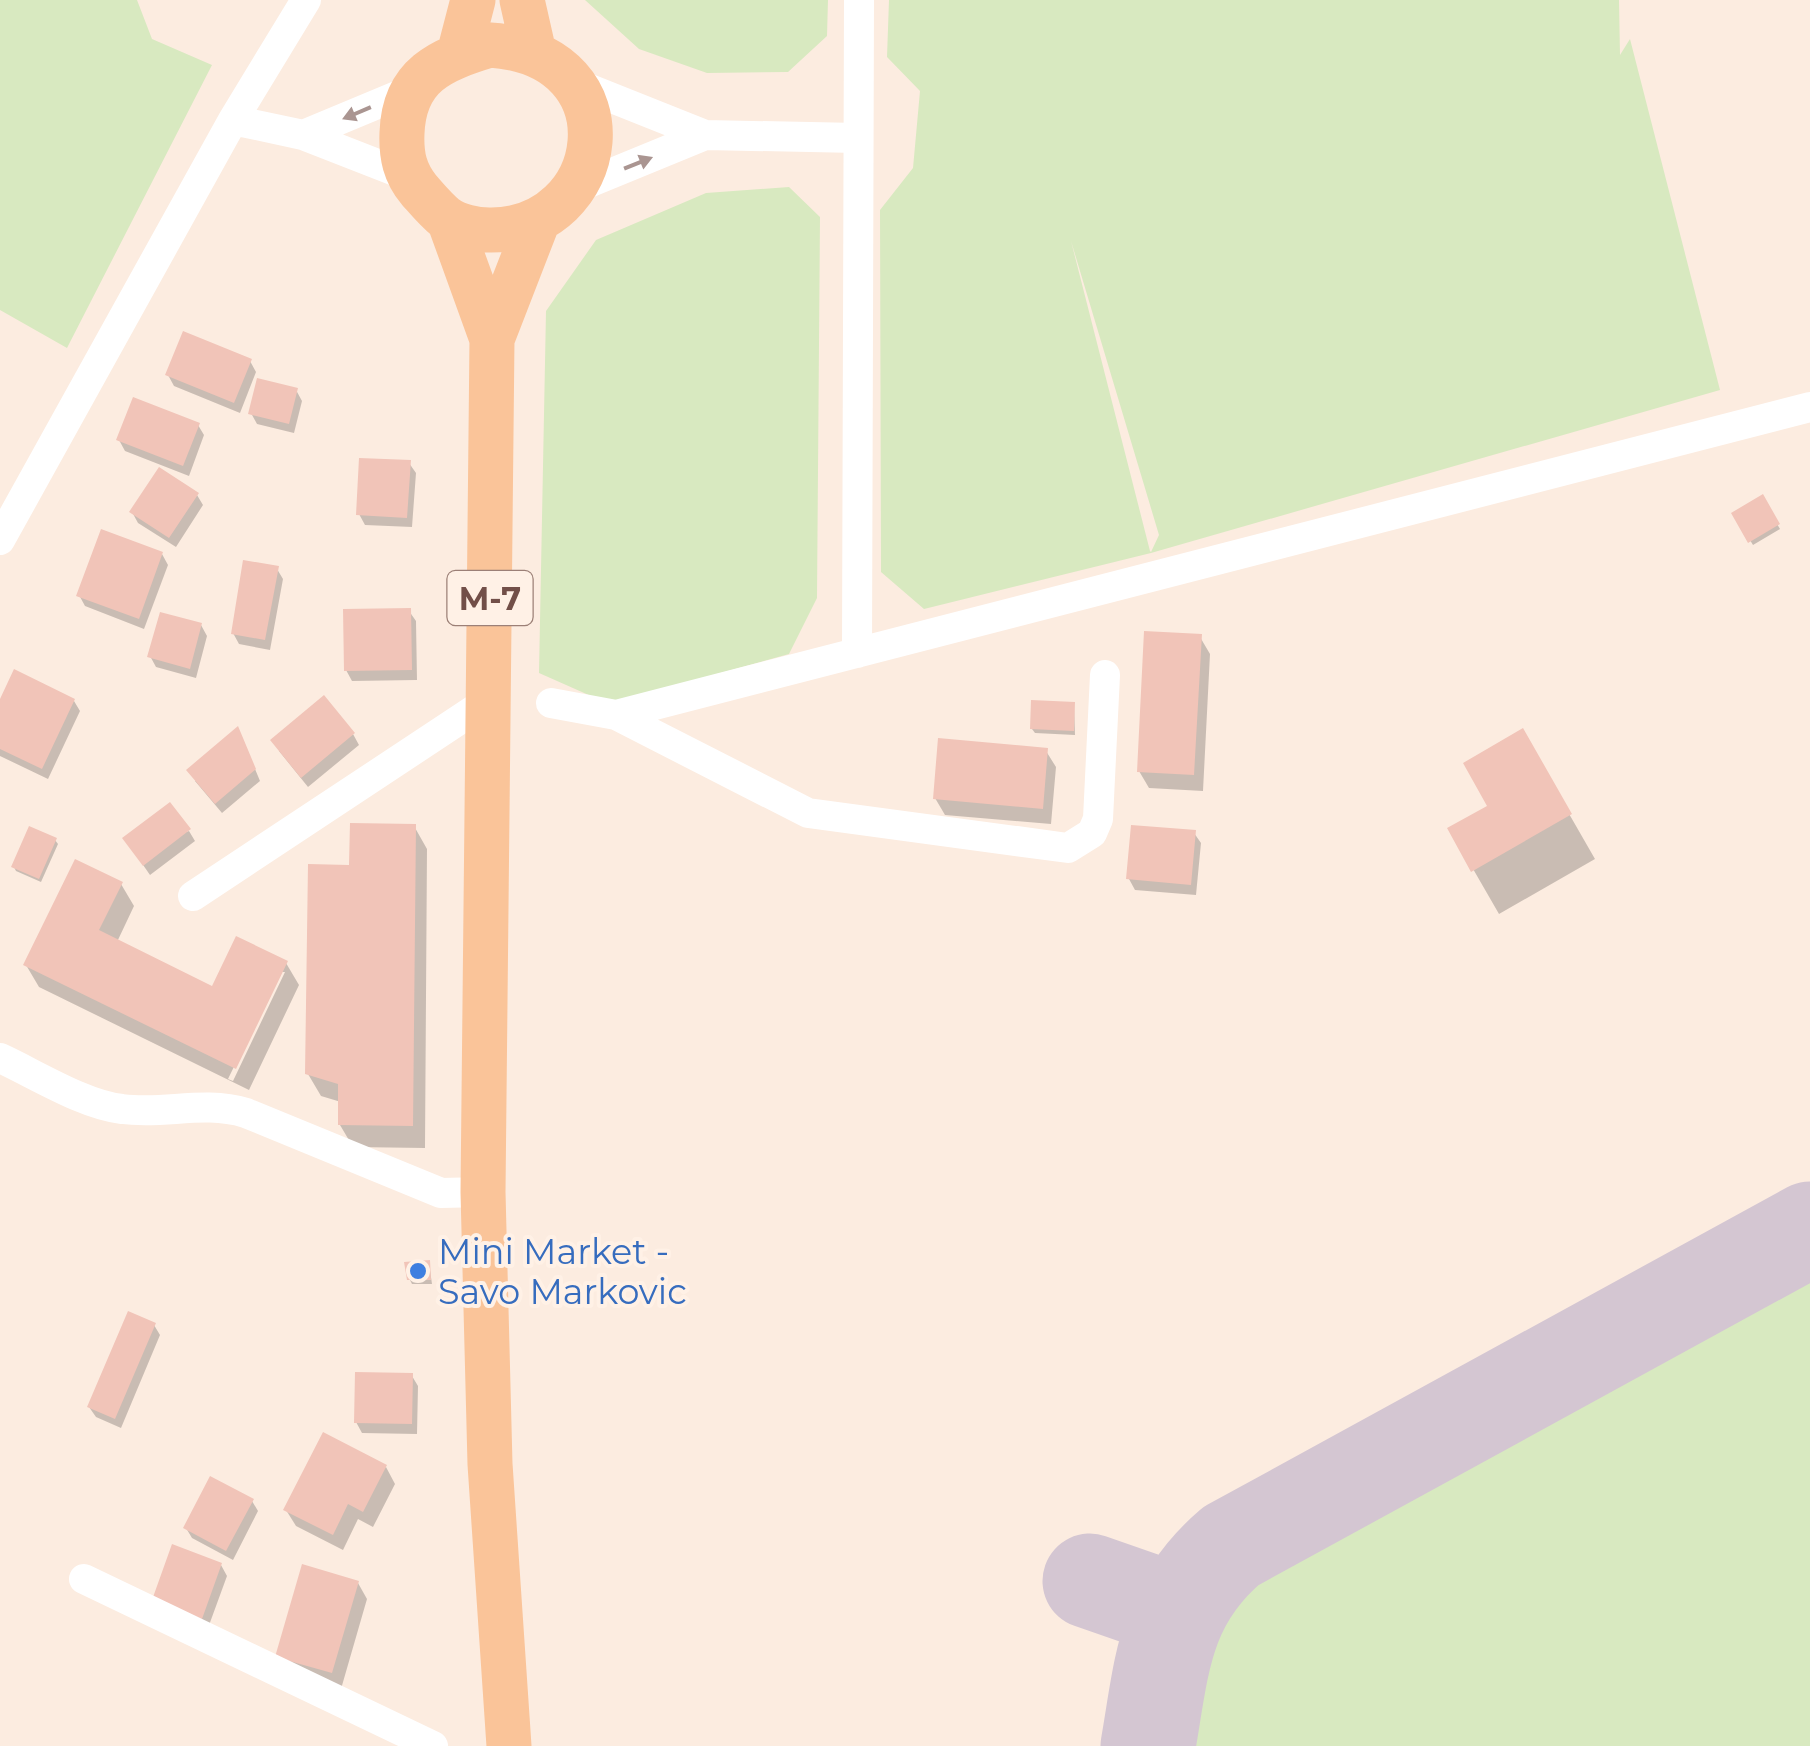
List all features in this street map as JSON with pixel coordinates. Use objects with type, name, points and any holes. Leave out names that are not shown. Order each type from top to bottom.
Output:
[{"type":"main road","points":[[459,54],[473,0]]},
{"type":"main road","points":[[522,0],[534,53]]},
{"type":"main road","points":[[408,176],[401,152],[404,108],[411,90],[436,66],[490,45],[516,46],[534,53],[576,84]]},
{"type":"main road","name":"M-7","points":[[492,340],[537,223],[557,208],[571,190],[587,156],[591,125],[584,95],[576,84]]},
{"type":"main road","name":"M-7","points":[[408,176],[449,220],[492,340],[483,1192],[490,1464],[509,1746]]},
{"type":"main road","points":[[449,220],[479,230],[508,230],[537,223]]},
{"type":"street","points":[[0,540],[233,120],[306,0]]},
{"type":"street","points":[[857,654],[859,0]]},
{"type":"street","points":[[576,84],[705,136],[858,138]]},
{"type":"street","points":[[302,136],[411,90]]},
{"type":"street","points":[[233,120],[302,136],[408,176]]},
{"type":"street","points":[[571,190],[705,136]]},
{"type":"street","points":[[616,715],[1810,407]]},
{"type":"street","points":[[552,704],[616,715],[808,812],[1068,848],[1092,833],[1098,820],[1105,674]]},
{"type":"street","points":[[193,896],[489,700]]},
{"type":"street","points":[[0,1058],[104,1105],[132,1110],[221,1105],[441,1193],[483,1192]]},
{"type":"street","points":[[84,1579],[434,1746]]},
{"type":"green space","points":[[0,0],[137,0],[152,39],[212,65],[67,348],[0,310]]},
{"type":"green space","points":[[585,0],[828,0],[827,36],[788,72],[707,73],[639,49]]},
{"type":"green space","points":[[889,0],[1619,0],[1620,55],[1630,39],[1720,390],[1151,553],[924,609],[881,572],[880,210],[913,168],[920,91],[887,57]],"holes":[[[1071,241],[1159,535],[1151,552]]]},
{"type":"green space","points":[[789,187],[820,217],[817,598],[789,654],[609,704],[539,673],[546,311],[596,240],[706,193]]},
{"type":"green space","points":[[1810,1262],[1810,1746],[1178,1746],[1199,1648],[1217,1613],[1237,1592],[1262,1574]]},
{"type":"building","points":[[183,331],[252,359],[234,403],[165,375]]},
{"type":"building","points":[[257,378],[298,388],[289,424],[248,414]]},
{"type":"building","points":[[133,397],[200,423],[183,466],[116,440]]},
{"type":"building","points":[[359,458],[411,460],[407,518],[356,515]]},
{"type":"building","points":[[159,467],[199,493],[169,538],[129,512]]},
{"type":"building","points":[[1763,494],[1780,524],[1748,543],[1731,513]]},
{"type":"building","points":[[101,529],[163,552],[139,619],[76,596]]},
{"type":"building","points":[[243,560],[279,566],[265,640],[231,634]]},
{"type":"building","points":[[411,608],[412,670],[344,671],[343,609]]},
{"type":"building","points":[[160,612],[202,623],[190,669],[147,657]]},
{"type":"building","points":[[1144,631],[1202,634],[1194,775],[1137,772]]},
{"type":"building","points":[[14,669],[75,699],[42,769],[0,749],[0,699]]},
{"type":"building","points":[[324,695],[355,733],[301,778],[270,740]]},
{"type":"building","points":[[1031,700],[1075,702],[1074,731],[1030,729]]},
{"type":"building","points":[[238,726],[256,769],[215,804],[186,770]]},
{"type":"building","points":[[1523,728],[1572,814],[1471,872],[1447,828],[1487,806],[1463,763]]},
{"type":"building","points":[[938,738],[1048,748],[1043,809],[933,799]]},
{"type":"building","points":[[170,802],[191,829],[143,866],[122,838]]},
{"type":"building","points":[[350,823],[416,824],[413,1126],[338,1125],[338,1084],[305,1074],[308,864],[349,865]]},
{"type":"building","points":[[1131,825],[1196,830],[1191,885],[1126,879]]},
{"type":"building","points":[[29,826],[57,838],[39,879],[11,867]]},
{"type":"building","points":[[75,859],[123,882],[99,930],[212,986],[236,936],[288,961],[236,1069],[23,965]]},
{"type":"building","name":"Mini Market - Savo Markovic","points":[[430,1260],[431,1280],[407,1280],[404,1262]]},
{"type":"building","points":[[128,1311],[156,1323],[115,1419],[87,1407]]},
{"type":"building","points":[[355,1372],[413,1373],[412,1424],[354,1423]]},
{"type":"building","points":[[323,1432],[387,1465],[363,1512],[348,1504],[333,1535],[283,1510]]},
{"type":"building","points":[[210,1476],[254,1499],[226,1551],[183,1528]]},
{"type":"building","points":[[172,1544],[222,1563],[202,1619],[152,1600]]},
{"type":"building","points":[[302,1564],[359,1581],[332,1673],[275,1657]]},
{"type":"taxiway","points":[[1148,1746],[1163,1662],[1179,1613],[1209,1568],[1231,1546],[1810,1229]]},
{"type":"taxiway","points":[[1090,1581],[1179,1612]]},
{"type":"place","name":"Mini Market - Savo Markovic","points":[[418,1271]]}]
